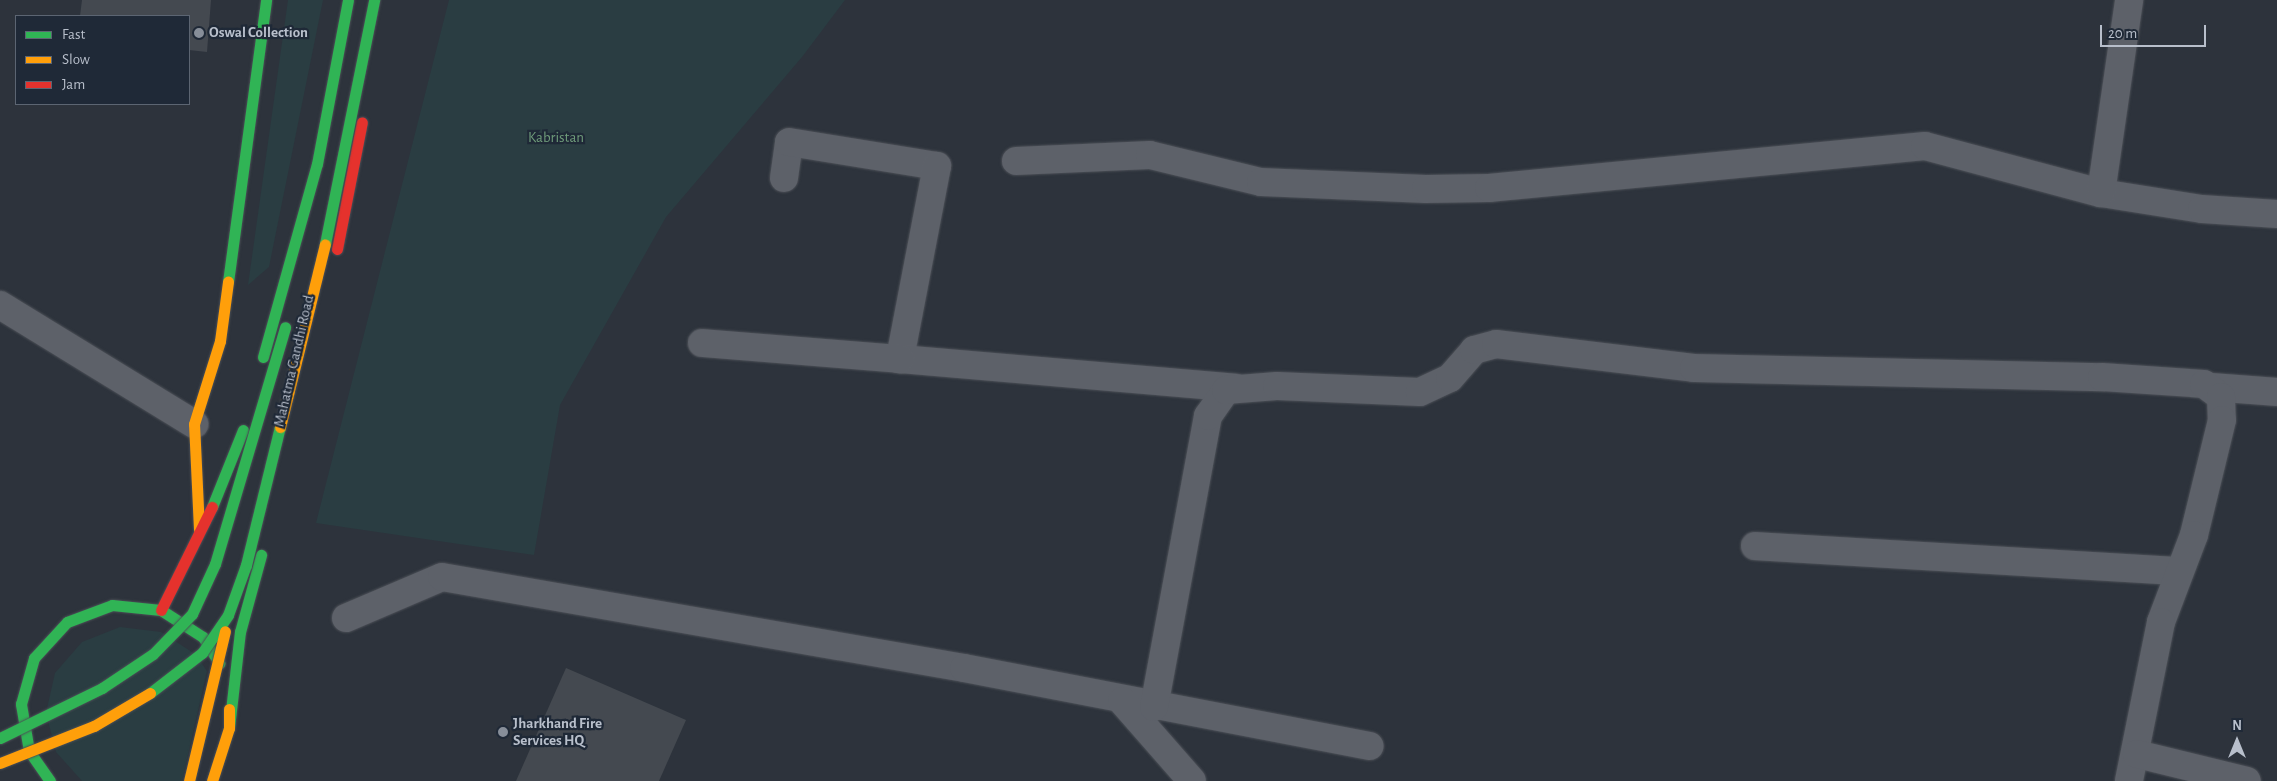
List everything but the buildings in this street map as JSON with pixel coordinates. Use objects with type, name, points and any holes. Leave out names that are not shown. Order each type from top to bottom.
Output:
[{"type":"main road","points":[[200,535],[194,424],[220,341],[266,0]]},
{"type":"main road","name":"Mahatma Gandhi Road","points":[[161,610],[200,535],[242,432],[317,164],[348,0]]},
{"type":"main road","points":[[0,738],[102,688],[153,654],[192,614],[208,583],[315,217],[360,0]]},
{"type":"main road","points":[[190,781],[228,615],[246,565],[320,268],[374,0]]},
{"type":"main road","name":"Mahatma Gandhi Road","points":[[292,435],[351,187],[382,0]]},
{"type":"main road","points":[[214,780],[230,728],[240,632],[285,463]]},
{"type":"main road","points":[[50,781],[29,751],[20,704],[34,658],[67,622],[112,605],[161,610],[203,637],[228,678],[230,728]]},
{"type":"main road","points":[[0,763],[94,726],[163,686],[202,653],[228,615]]},
{"type":"main road","points":[[7,711],[20,704]]},
{"type":"street","points":[[2101,193],[2129,0]]},
{"type":"street","points":[[784,178],[789,142],[937,166],[900,359]]},
{"type":"street","points":[[1016,161],[1150,155],[1261,182],[1435,189],[1489,188],[1925,146],[2101,193],[2202,209],[2277,214]]},
{"type":"street","points":[[0,305],[194,424]]},
{"type":"street","points":[[702,343],[1236,388],[1420,392],[1450,378],[1474,350],[1496,344],[1694,368],[2093,376],[2277,392]]},
{"type":"street","points":[[2129,781],[2137,754],[2161,622],[2194,535],[2222,420],[2221,397],[2212,387]]},
{"type":"street","points":[[1154,707],[1208,416],[1215,400],[1236,388]]},
{"type":"street","points":[[1755,546],[2179,571]]},
{"type":"street","points":[[346,618],[442,576],[964,668],[1122,702],[1370,746]]},
{"type":"street","points":[[1122,702],[1183,777]]},
{"type":"street","points":[[2137,754],[2247,781]]},
{"type":"green space","points":[[288,0],[323,0],[269,267],[248,285]]},
{"type":"green space","name":"Kabristan","points":[[449,0],[845,0],[802,57],[666,217],[560,405],[534,555],[316,523]]},
{"type":"green space","points":[[120,627],[161,632],[195,654],[207,671],[182,781],[82,781],[56,752],[46,713],[55,673],[82,642]]},
{"type":"traffic: fast","points":[[228,282],[266,0]]},
{"type":"traffic: fast","points":[[263,357],[317,164],[348,0]]},
{"type":"traffic: fast","points":[[325,244],[374,0]]},
{"type":"traffic: fast","points":[[0,738],[102,688],[153,654],[192,614],[215,564],[285,327]]},
{"type":"traffic: fast","points":[[150,693],[202,653],[228,615],[246,565],[280,427]]},
{"type":"traffic: fast","points":[[212,507],[243,430]]},
{"type":"traffic: fast","points":[[229,728],[240,632],[261,555]]},
{"type":"traffic: fast","points":[[50,781],[29,751],[21,704],[34,658],[67,622],[112,605],[161,610],[203,637],[219,663]]},
{"type":"traffic: slow","points":[[280,427],[325,244]]},
{"type":"traffic: slow","points":[[199,529],[194,424],[220,341],[228,282]]},
{"type":"traffic: slow","points":[[189,781],[225,631]]},
{"type":"traffic: slow","points":[[0,763],[94,726],[150,693]]},
{"type":"traffic: slow","points":[[212,781],[229,728],[229,709]]},
{"type":"traffic: jam","points":[[337,249],[362,122]]},
{"type":"traffic: jam","points":[[161,610],[212,507]]},
{"type":"place","name":"Oswal Collection","points":[[199,33]]},
{"type":"place","name":"Jharkhand Fire Services HQ","points":[[503,732]]}]
